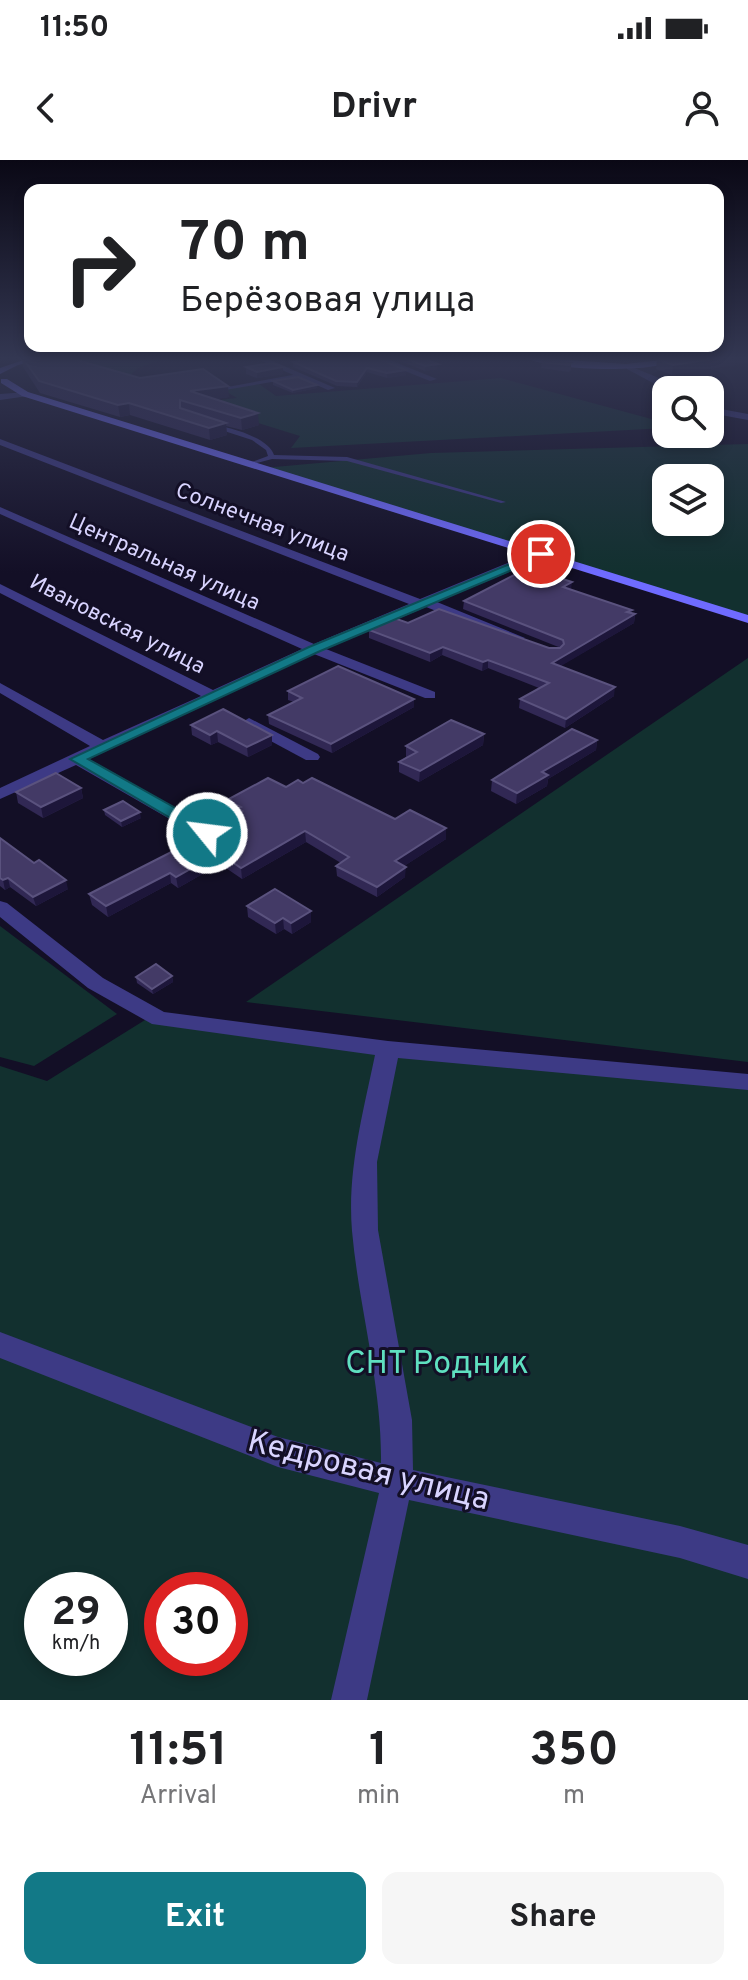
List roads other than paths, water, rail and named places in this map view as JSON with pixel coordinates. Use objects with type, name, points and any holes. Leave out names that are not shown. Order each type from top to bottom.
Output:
[{"type":"street","points":[[138,429],[748,619]]},
{"type":"street","name":"Солнечная улица","points":[[0,442],[527,641]]},
{"type":"street","name":"Центральная улица","points":[[0,510],[314,649],[430,695]]},
{"type":"street","points":[[0,794],[103,747],[219,705],[314,649],[541,554]]},
{"type":"street","name":"Ивановская улица","points":[[0,588],[312,757]]},
{"type":"street","points":[[0,687],[103,747]]},
{"type":"street","points":[[77,759],[207,833]]},
{"type":"street","points":[[0,907],[57,955],[130,1006],[160,1019],[388,1049],[748,1082]]},
{"type":"street","points":[[349,1700],[397,1482],[397,1420],[365,1230],[365,1162],[388,1049]]},
{"type":"street","name":"Кедровая улица","points":[[0,1345],[278,1452],[397,1482],[680,1542],[748,1562]]},
{"type":"lane","points":[[224,429],[254,439],[269,449],[271,457]]},
{"type":"lane","points":[[251,464],[271,457],[347,459],[503,502]]},
{"type":"park label","name":"СНТ Родник","points":[[437,1362]]}]
